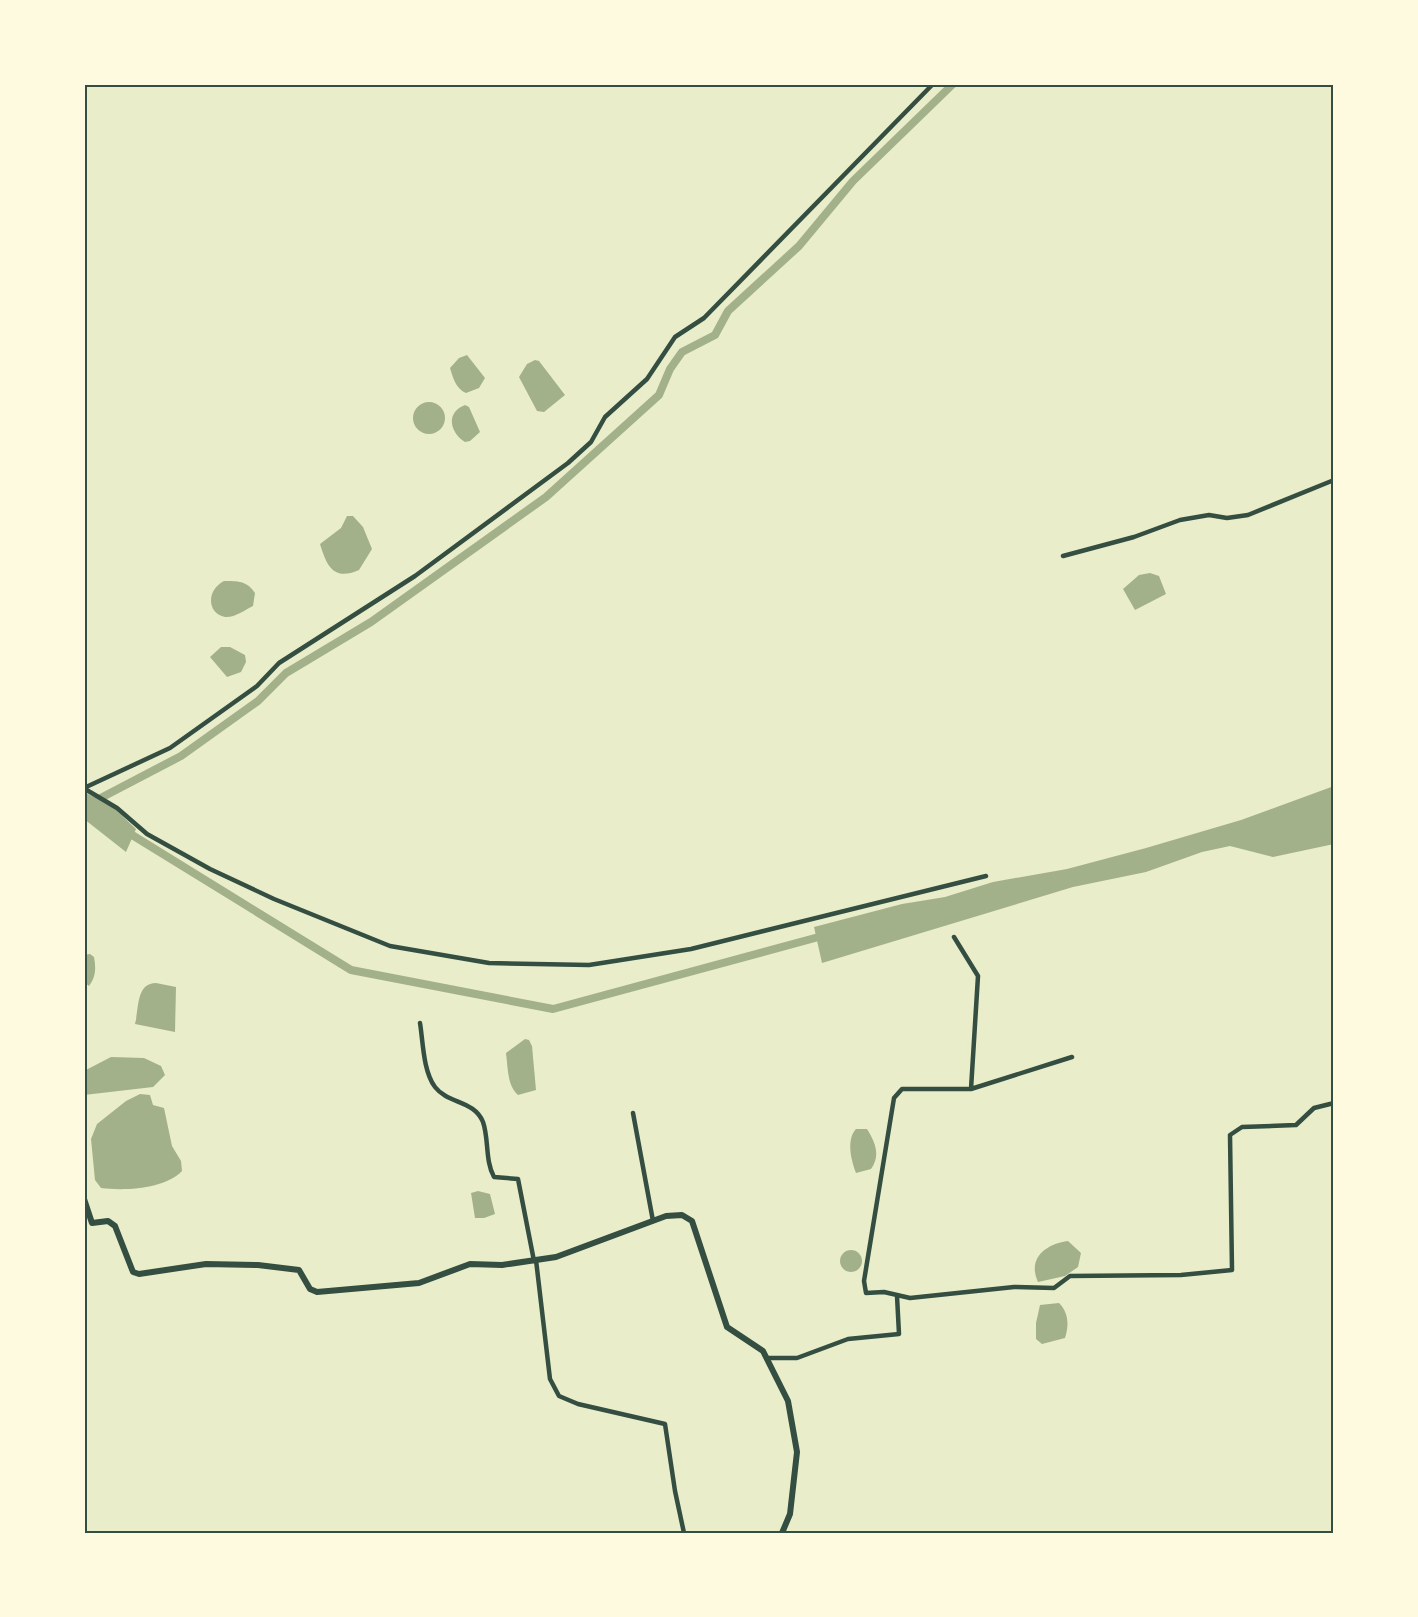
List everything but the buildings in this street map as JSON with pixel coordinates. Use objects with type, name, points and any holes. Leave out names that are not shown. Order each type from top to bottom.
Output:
[{"type":"street","points":[[85,789],[170,748],[257,686],[286,658],[415,576],[568,463],[591,442],[605,417],[647,379],[675,338],[705,318],[933,84]]},
{"type":"street","points":[[1063,556],[1134,537],[1180,520],[1209,515],[1227,518],[1248,515],[1334,480]]},
{"type":"street","points":[[85,789],[109,802],[147,834],[210,869],[274,899],[390,946],[489,963],[589,965],[691,949],[986,876]]},
{"type":"street","points":[[954,937],[978,976],[971,1089]]},
{"type":"street","points":[[420,1023],[427,1065],[434,1086],[450,1099],[470,1106],[482,1120],[494,1177],[518,1179],[535,1261],[550,1379],[559,1396],[578,1404],[665,1424],[684,1533]]},
{"type":"street","points":[[1072,1057],[971,1089],[902,1089],[894,1098],[864,1281],[866,1293],[884,1292],[910,1298],[1014,1287],[1054,1288],[1070,1276],[1181,1275],[1232,1270],[1230,1135],[1242,1127],[1296,1125],[1314,1108],[1334,1104]]},
{"type":"street","points":[[633,1113],[653,1221]]},
{"type":"street","points":[[84,1199],[92,1223],[108,1221],[115,1226],[134,1272],[140,1274],[206,1264],[258,1264],[299,1270],[310,1289],[317,1292],[419,1283],[470,1264],[502,1265],[556,1257],[666,1216],[682,1215],[692,1221],[727,1327],[763,1351],[788,1401],[797,1452],[790,1514],[784,1533]]},
{"type":"street","points":[[767,1358],[797,1358],[848,1339],[898,1334],[897,1296]]},
{"type":"shaded area","points":[[467,355],[485,378],[479,388],[466,393],[457,386],[450,368],[459,358]]},
{"type":"shaded area","points":[[535,360],[539,361],[565,395],[544,412],[537,411],[519,377],[527,364]]},
{"type":"shaded area","points":[[429,402],[441,406],[445,418],[441,430],[429,434],[417,430],[413,418],[417,406]]},
{"type":"shaded area","points":[[465,405],[469,407],[480,432],[470,441],[465,442],[453,428],[452,417],[459,408]]},
{"type":"shaded area","points":[[347,516],[353,516],[363,527],[372,549],[359,570],[343,574],[333,570],[329,565],[320,544],[341,528]]},
{"type":"shaded area","points":[[1150,573],[1159,576],[1166,594],[1135,610],[1123,589],[1139,575]]},
{"type":"shaded area","points":[[224,581],[249,586],[255,593],[253,606],[228,617],[219,615],[212,607],[211,601],[214,590]]},
{"type":"shaded area","points":[[221,647],[230,647],[245,655],[246,662],[241,672],[227,677],[210,657]]},
{"type":"shaded area","points":[[1334,786],[1334,844],[1273,857],[1230,846],[1202,852],[1146,872],[1073,887],[822,963],[814,927],[902,904],[945,897],[993,882],[1067,869],[1146,848],[1241,820]]},
{"type":"shaded area","points":[[84,792],[112,806],[136,829],[126,852],[84,819]]},
{"type":"shaded area","points":[[90,954],[94,957],[95,968],[89,986],[84,982],[84,955]]},
{"type":"shaded area","points":[[156,983],[176,987],[175,1032],[135,1024],[142,992],[145,987]]},
{"type":"shaded area","points":[[525,1039],[529,1040],[532,1046],[536,1090],[518,1095],[510,1081],[506,1053]]},
{"type":"shaded area","points":[[111,1057],[144,1058],[161,1066],[165,1075],[153,1087],[84,1095],[84,1071]]},
{"type":"shaded area","points":[[140,1094],[150,1095],[153,1105],[164,1108],[172,1146],[181,1161],[182,1171],[166,1182],[155,1185],[133,1189],[101,1188],[95,1180],[91,1139],[97,1124],[126,1101]]},
{"type":"shaded area","points":[[856,1129],[867,1129],[874,1144],[876,1159],[871,1169],[856,1173],[850,1144]]},
{"type":"shaded area","points":[[478,1191],[490,1194],[495,1214],[475,1218],[471,1193]]},
{"type":"shaded area","points":[[1068,1241],[1081,1253],[1078,1267],[1065,1276],[1038,1282],[1035,1273],[1037,1259],[1052,1245]]},
{"type":"shaded area","points":[[851,1250],[859,1253],[862,1261],[859,1269],[851,1272],[843,1269],[840,1261],[843,1253]]},
{"type":"shaded area","points":[[1059,1303],[1065,1311],[1067,1320],[1065,1338],[1042,1344],[1036,1339],[1036,1323],[1040,1305]]},
{"type":"waterway","points":[[93,802],[181,756],[258,701],[286,673],[371,622],[546,497],[659,395],[670,369],[682,352],[715,335],[728,311],[799,246],[853,181],[953,84]]},
{"type":"waterway","points":[[124,830],[351,970],[553,1009],[826,935]]}]
